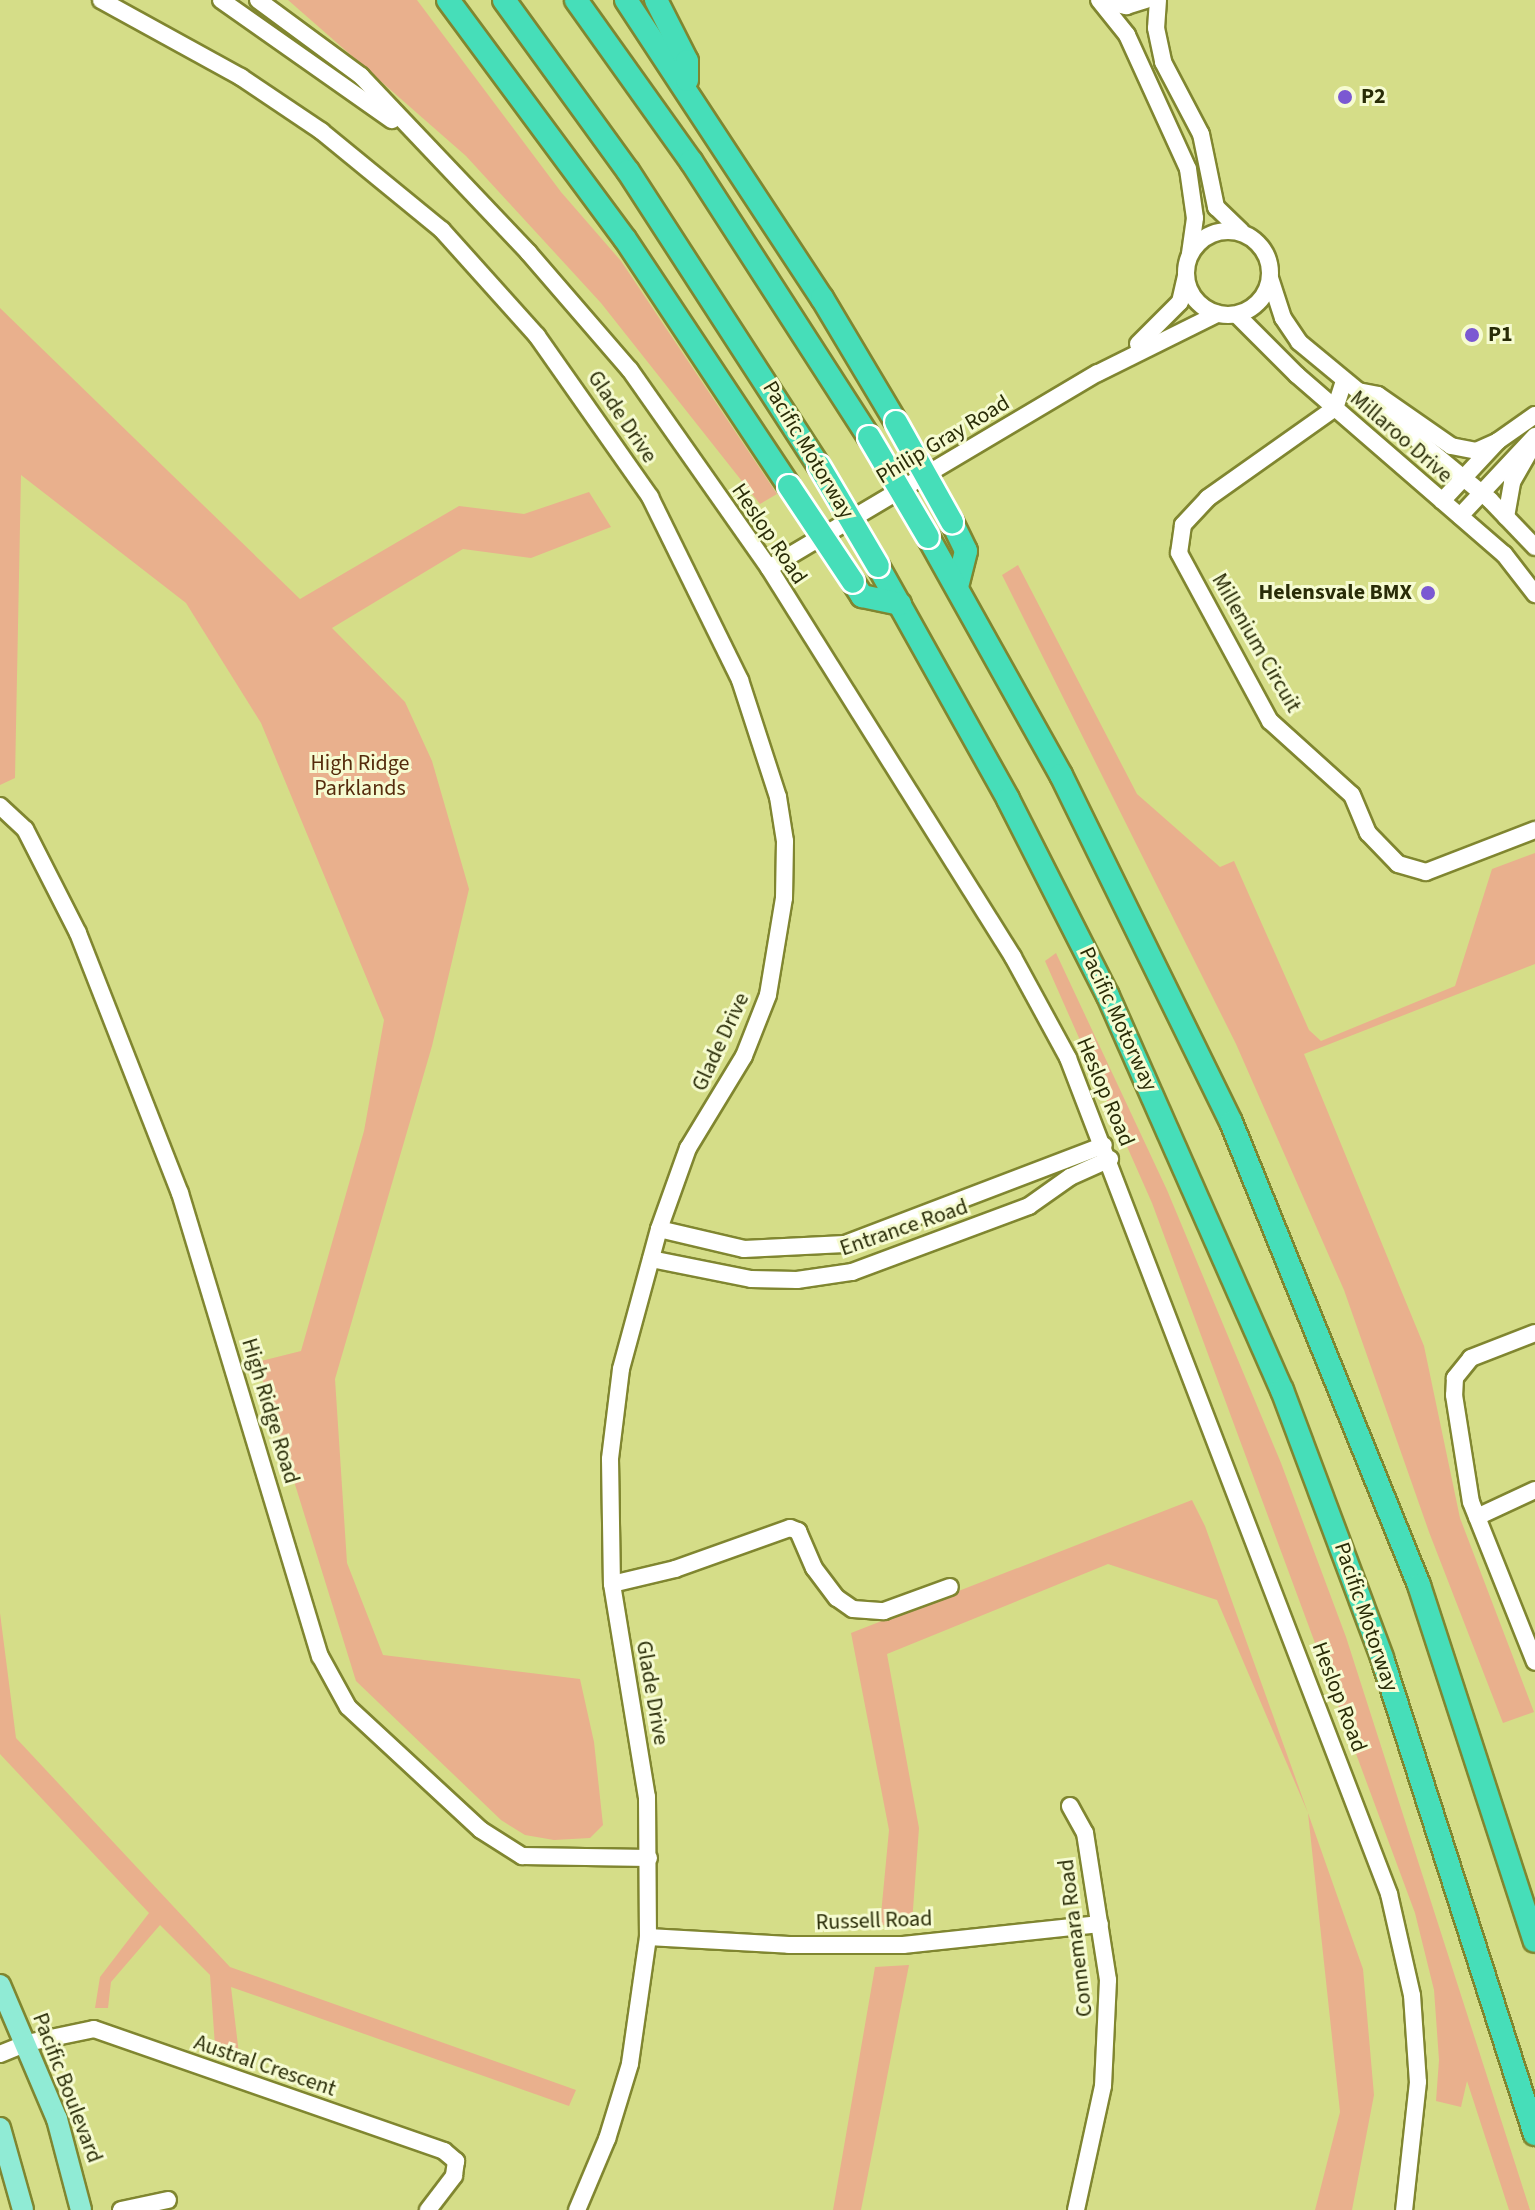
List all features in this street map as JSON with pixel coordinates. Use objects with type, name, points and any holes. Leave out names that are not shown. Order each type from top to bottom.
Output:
[{"type":"highway","points":[[448,0],[625,239],[862,596],[900,604]]},
{"type":"highway","name":"Pacific Motorway","points":[[504,0],[636,184],[819,466],[900,604],[1108,996],[1276,1376],[1382,1658],[1535,2134]]},
{"type":"highway","points":[[576,0],[691,161],[869,437],[957,586],[1061,775],[1231,1122],[1419,1585],[1535,1941]]},
{"type":"highway","points":[[626,0],[687,88],[896,422],[966,551],[957,586]]},
{"type":"highway","points":[[656,0],[687,61],[687,88]]},
{"type":"main road","name":"Pacific Boulevard","points":[[0,1985],[27,2043],[66,2146],[81,2210]]},
{"type":"main road","points":[[0,2128],[23,2210]]},
{"type":"street","name":"Glade Drive","points":[[101,0],[281,102],[442,230],[537,336],[590,406],[650,497],[740,680],[767,754],[785,841],[777,959],[744,1056],[688,1148],[629,1328],[619,1381],[610,1459],[612,1584],[647,1797],[648,1937],[630,2064],[577,2210]]},
{"type":"street","name":"Heslop Road","points":[[221,0],[423,142]]},
{"type":"street","name":"Heslop Road","points":[[258,0],[361,76],[528,252],[630,370],[769,568],[1013,957],[1068,1058],[1107,1152],[1389,1894],[1412,1995],[1418,2082],[1404,2210]]},
{"type":"street","points":[[1100,0],[1126,6],[1146,0]]},
{"type":"street","points":[[1100,0],[1127,35],[1188,169],[1195,218],[1186,277],[1196,300],[1217,314],[1237,315],[1259,301],[1270,278],[1262,248],[1225,220],[1213,200],[1201,134],[1161,54],[1158,0]]},
{"type":"street","points":[[1190,254],[1219,232],[1246,235]]},
{"type":"street","name":"Philip Gray Road","points":[[1098,373],[1153,333],[1180,302],[1186,277]]},
{"type":"street","name":"Millaroo Drive","points":[[1270,278],[1283,318],[1299,342],[1481,493],[1535,547]]},
{"type":"street","name":"Philip Gray Road","points":[[769,568],[1098,373],[1217,314]]},
{"type":"street","name":"Millaroo Drive","points":[[1237,315],[1335,408],[1504,554],[1535,594]]},
{"type":"street","points":[[1335,408],[1350,386],[1378,395],[1451,446],[1476,451],[1498,441],[1535,415]]},
{"type":"street","name":"Millenium Circuit","points":[[1335,408],[1208,498],[1183,525],[1179,553],[1270,721],[1352,795],[1368,833],[1398,864],[1426,872],[1535,830]]},
{"type":"street","points":[[1460,516],[1535,439]]},
{"type":"street","points":[[1506,517],[1512,482],[1535,439]]},
{"type":"street","points":[[1442,501],[1498,441]]},
{"type":"street","name":"High Ridge Road","points":[[0,806],[25,829],[78,933],[148,1108],[180,1193],[320,1656],[348,1707],[481,1830],[511,1851],[552,1860],[649,1858]]},
{"type":"street","name":"Entrance Road","points":[[659,1229],[744,1249],[781,1251],[845,1244],[1107,1152]]},
{"type":"street","name":"Entrance Road","points":[[651,1259],[751,1279],[797,1280],[852,1272],[1029,1206],[1107,1152]]},
{"type":"street","points":[[845,1244],[852,1272]]},
{"type":"street","points":[[1535,1333],[1471,1358],[1455,1378],[1477,1517],[1535,1662]]},
{"type":"street","points":[[1477,1517],[1535,1490]]},
{"type":"street","points":[[612,1584],[675,1569],[790,1528],[798,1531],[814,1568],[837,1598],[853,1609],[884,1611],[950,1587]]},
{"type":"street","name":"Connemara Road","points":[[1070,1806],[1085,1833],[1100,1924],[1108,2042],[1076,2210]]},
{"type":"street","name":"Russell Road","points":[[648,1937],[789,1945],[903,1945],[1100,1924]]},
{"type":"street","name":"Austral Crescent","points":[[0,2054],[27,2043],[94,2029],[444,2151],[456,2161],[454,2176],[428,2210]]},
{"type":"street","points":[[121,2210],[168,2200]]},
{"type":"green space","points":[[288,0],[417,0],[561,192],[621,261],[777,494],[760,504],[601,303],[466,156]]},
{"type":"green space","name":"High Ridge Parklands","points":[[0,308],[300,599],[459,506],[524,514],[589,492],[611,527],[531,558],[463,549],[332,628],[405,702],[432,761],[469,889],[432,1046],[335,1379],[347,1563],[383,1655],[580,1679],[594,1742],[603,1825],[590,1838],[554,1840],[525,1835],[501,1820],[356,1681],[257,1362],[301,1351],[364,1131],[384,1020],[261,723],[186,603],[21,475],[15,778],[0,785]]},
{"type":"green space","points":[[1018,565],[1137,794],[1220,867],[1234,861],[1309,1030],[1321,1041],[1455,986],[1492,869],[1535,853],[1535,964],[1304,1054],[1424,1346],[1460,1518],[1534,1712],[1503,1723],[1429,1532],[1344,1290],[1236,1044],[1002,575]]},
{"type":"green space","points":[[1056,953],[1167,1190],[1281,1463],[1346,1637],[1530,2210],[1509,2210],[1467,2081],[1461,2107],[1436,2101],[1439,2060],[1434,1990],[1415,1913],[1152,1203],[1045,961]]},
{"type":"green space","points":[[1192,1500],[1205,1526],[1308,1813],[1217,1600],[1108,1564],[887,1654],[919,1828],[912,1923],[880,1925],[889,1830],[851,1633]]},
{"type":"green space","points":[[0,1613],[16,1738],[230,1967],[576,2090],[569,2106],[231,1987],[239,2054],[215,2046],[210,1975],[160,1925],[111,1982],[108,2008],[95,2008],[100,1977],[149,1913],[0,1754]]},
{"type":"green space","points":[[1308,1813],[1363,1969],[1374,2095],[1352,2210],[1315,2210],[1340,2112]]},
{"type":"green space","points":[[909,1965],[861,2210],[833,2210],[875,1967]]},
{"type":"place","name":"P2","points":[[1345,97]]},
{"type":"place","name":"P1","points":[[1472,335]]},
{"type":"place","name":"Helensvale BMX","points":[[1428,593]]}]
